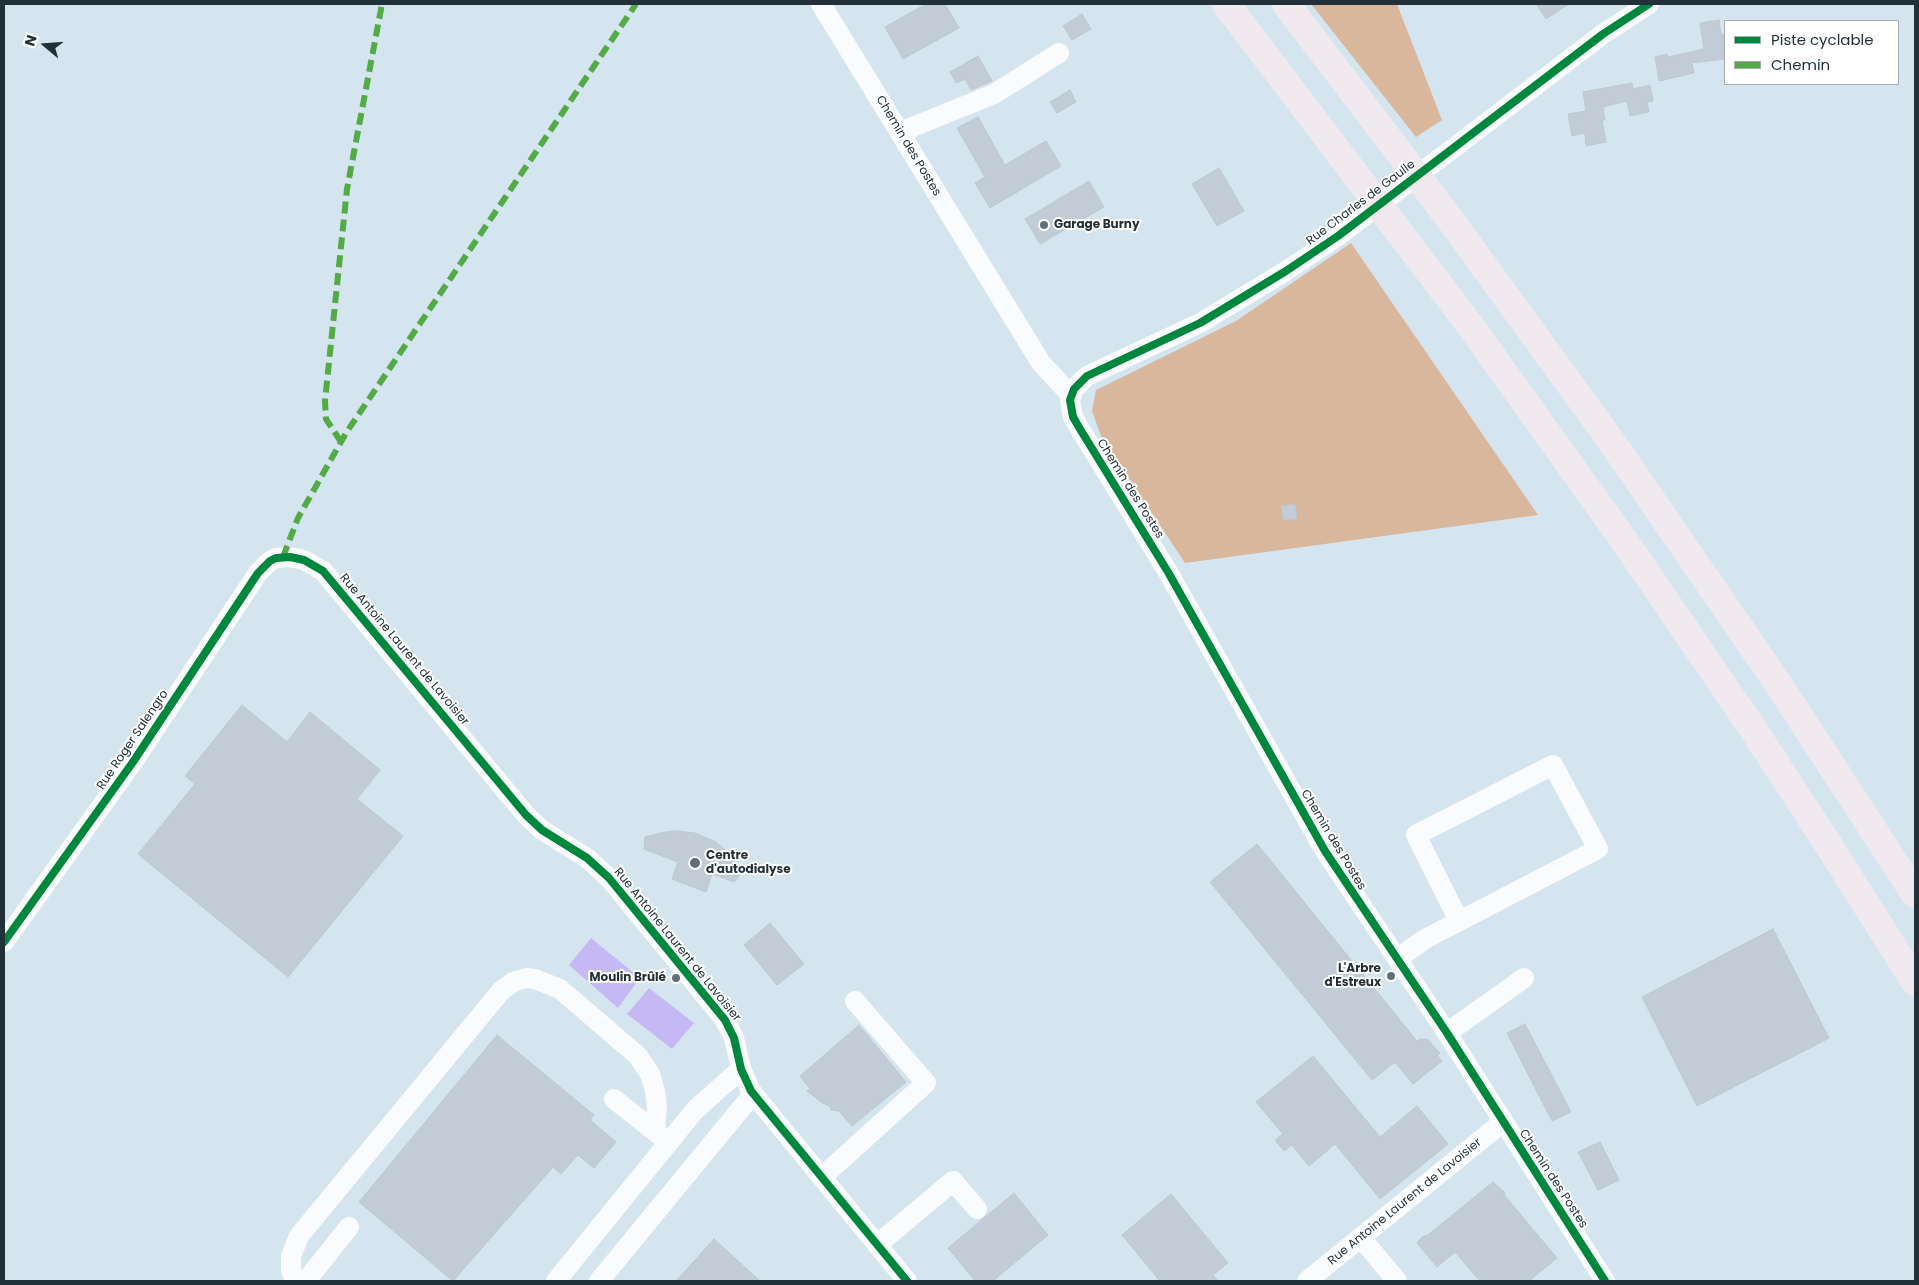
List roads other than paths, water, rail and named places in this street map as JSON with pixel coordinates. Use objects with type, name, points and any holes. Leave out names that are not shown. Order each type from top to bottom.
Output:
[{"type":"highway","points":[[1207,4],[1283,98],[1352,168]]},
{"type":"highway","points":[[1226,4],[1352,168],[1515,387],[1680,620],[1795,793],[1915,982]]},
{"type":"highway","points":[[1287,5],[1454,226],[1609,438],[1780,685],[1915,894]]},
{"type":"street","name":"Chemin des Postes","points":[[821,4],[1041,363],[1071,395],[1072,411],[1080,429],[1168,572],[1325,851],[1447,1033],[1605,1281]]},
{"type":"street","name":"Rue Charles de Gaulle","points":[[1071,395],[1078,384],[1087,376],[1216,314],[1259,289],[1338,236],[1603,34],[1649,4]]},
{"type":"street","points":[[900,132],[994,94],[1059,53]]},
{"type":"street","name":"Rue Roger Salengro","points":[[4,942],[129,767],[250,584],[264,565],[283,557]]},
{"type":"street","name":"Rue Antoine Laurent de Lavoisier","points":[[283,557],[297,558],[309,563],[328,576],[526,815],[546,834],[587,858],[609,878],[725,1020],[734,1038],[741,1068],[753,1094],[908,1281]]},
{"type":"street","points":[[1398,959],[1425,939],[1598,850],[1553,765],[1416,835],[1459,921]]},
{"type":"street","points":[[295,1281],[291,1270],[291,1256],[299,1236],[501,991],[513,982],[526,978],[535,979],[560,989],[632,1050],[644,1065],[652,1082],[662,1137]]},
{"type":"street","points":[[1447,1033],[1524,978]]},
{"type":"street","points":[[822,1177],[926,1083],[855,1001]]},
{"type":"street","points":[[556,1281],[662,1137],[741,1068]]},
{"type":"street","points":[[599,1281],[753,1094]]},
{"type":"street","points":[[614,1099],[662,1137]]},
{"type":"street","name":"Rue Antoine Laurent de Lavoisier","points":[[1307,1281],[1502,1122]]},
{"type":"street","points":[[877,1245],[953,1180],[977,1208]]},
{"type":"street","points":[[306,1281],[349,1227]]},
{"type":"street","points":[[1361,1238],[1397,1281]]},
{"type":"place","name":"Garage Burny","points":[[1044,225]]},
{"type":"place","name":"Centre d'autodialyse","points":[[695,863]]},
{"type":"place","name":"L'Arbre d'Estreux","points":[[1391,976]]},
{"type":"place","name":"Moulin Brûlé","points":[[676,978]]}]
